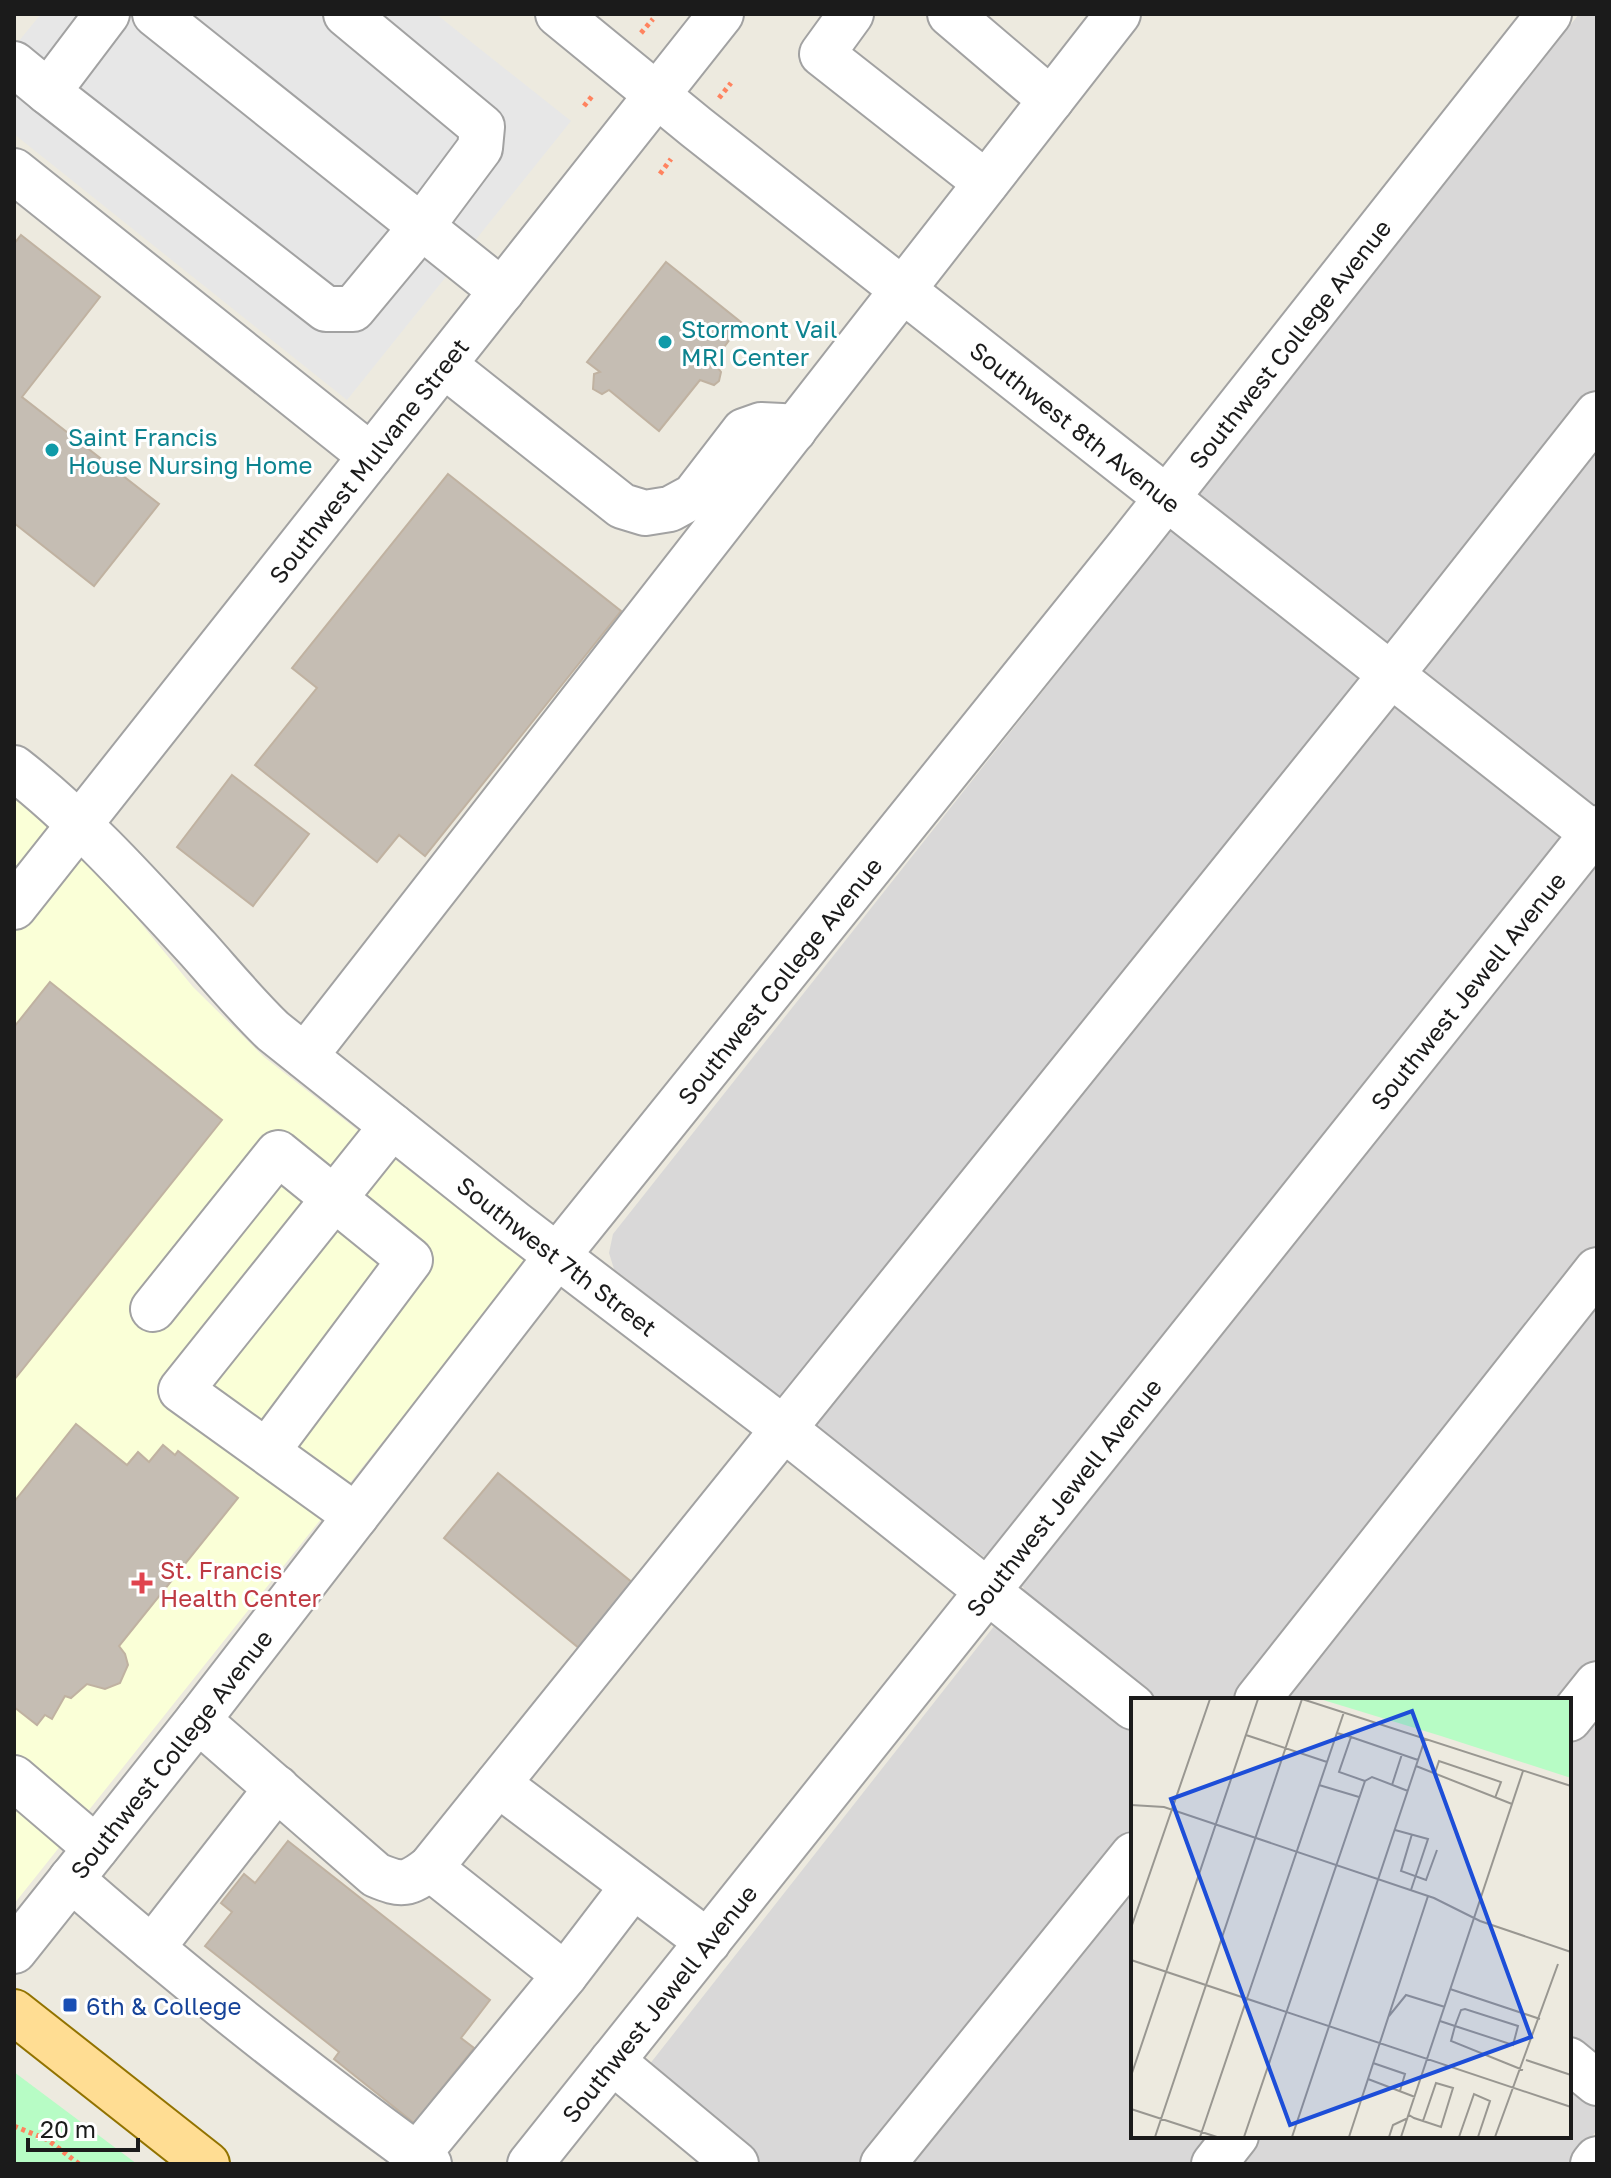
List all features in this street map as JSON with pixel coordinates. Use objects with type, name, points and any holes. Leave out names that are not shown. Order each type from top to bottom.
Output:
[{"type":"main road","points":[[14,2012],[207,2164]]},
{"type":"street","points":[[48,92],[107,14]]},
{"type":"street","points":[[155,14],[502,291]]},
{"type":"street","points":[[14,64],[326,309],[353,309],[421,227],[480,148],[482,127],[346,14]]},
{"type":"street","name":"Southwest 8th Avenue","points":[[558,14],[903,290],[1596,833]]},
{"type":"street","name":"Southwest Mulvane Street","points":[[14,907],[721,14]]},
{"type":"street","points":[[851,14],[822,54],[986,183]]},
{"type":"street","points":[[950,14],[1051,100]]},
{"type":"street","points":[[305,1056],[1118,14]]},
{"type":"street","name":"Southwest College Avenue","points":[[14,1951],[198,1720],[557,1256],[1167,497],[1549,14]]},
{"type":"street","points":[[14,171],[371,456]]},
{"type":"street","points":[[444,365],[622,506],[645,513],[670,509],[694,496],[744,431],[761,425],[794,430]]},
{"type":"street","points":[[198,1720],[376,1875],[407,1883],[430,1868],[1597,414]]},
{"type":"street","name":"Southwest 7th Street","points":[[14,768],[48,795],[111,857],[242,1001],[305,1056],[557,1256],[784,1429],[1131,1705]]},
{"type":"street","name":"Southwest Jewell Avenue","points":[[530,2164],[1596,833]]},
{"type":"street","points":[[356,1516],[181,1390],[392,1126]]},
{"type":"street","points":[[153,1309],[278,1153],[410,1260],[267,1451]]},
{"type":"street","points":[[1259,1698],[1597,1270]]},
{"type":"street","points":[[1571,1716],[1597,1684]]},
{"type":"street","points":[[14,1778],[152,1948],[317,2082],[423,2160],[633,1886]]},
{"type":"street","points":[[498,1784],[708,1942]]},
{"type":"street","points":[[152,1948],[277,1788]]},
{"type":"street","points":[[883,2164],[1131,1857]]},
{"type":"street","points":[[430,1868],[565,1975]]},
{"type":"street","points":[[612,2061],[736,2164]]},
{"type":"street","points":[[1571,2062],[1597,2083]]},
{"type":"street","points":[[1214,2164],[1234,2138]]},
{"type":"street","points":[[1593,2164],[1597,2159]]},
{"type":"path","points":[[14,2126],[48,2140],[79,2164]]},
{"type":"shaded area","points":[[41,14],[436,14],[571,121],[347,400],[14,134],[14,96],[20,88],[14,47]]},
{"type":"shaded area","points":[[1579,14],[1597,14],[1597,2130],[1570,2164],[720,2164],[627,2093],[1024,1588],[614,1269],[609,1253],[613,1234]]},
{"type":"shaded area","name":"St. Francis Health Center","points":[[14,791],[33,806],[111,887],[193,987],[264,1057],[526,1262],[14,1904]]},
{"type":"green space","points":[[14,2072],[137,2164],[14,2164]]},
{"type":"building","name":"Saint Francis House Nursing Home","points":[[21,235],[100,297],[22,397],[159,504],[94,586],[14,523],[14,244]]},
{"type":"building","name":"Stormont Vail MRI Center","points":[[666,262],[742,323],[713,362],[721,372],[719,381],[714,385],[700,380],[659,431],[609,390],[602,394],[593,389],[594,374],[600,372],[587,362]]},
{"type":"building","points":[[448,474],[621,611],[425,856],[399,835],[377,862],[255,765],[317,688],[292,668]]},
{"type":"building","points":[[232,775],[309,834],[253,906],[177,847]]},
{"type":"building","points":[[50,982],[222,1120],[14,1380],[14,1027]]},
{"type":"building","points":[[76,1424],[127,1465],[138,1452],[149,1462],[163,1445],[175,1455],[178,1451],[238,1498],[119,1646],[128,1665],[120,1683],[105,1689],[87,1684],[71,1698],[65,1696],[52,1719],[45,1715],[37,1725],[14,1707],[14,1502]]},
{"type":"building","points":[[498,1473],[639,1588],[585,1653],[444,1538]]},
{"type":"building","points":[[288,1841],[490,2000],[461,2038],[474,2048],[414,2123],[334,2059],[339,2052],[205,1946],[232,1912],[221,1903],[244,1874],[255,1883]]},
{"type":"place","name":"Stormont Vail MRI Center","points":[[665,342]]},
{"type":"place","name":"Saint Francis House Nursing Home","points":[[52,450]]},
{"type":"place","name":"St. Francis Health Center","points":[[142,1583]]},
{"type":"place","name":"6th & College","points":[[70,2005]]}]
